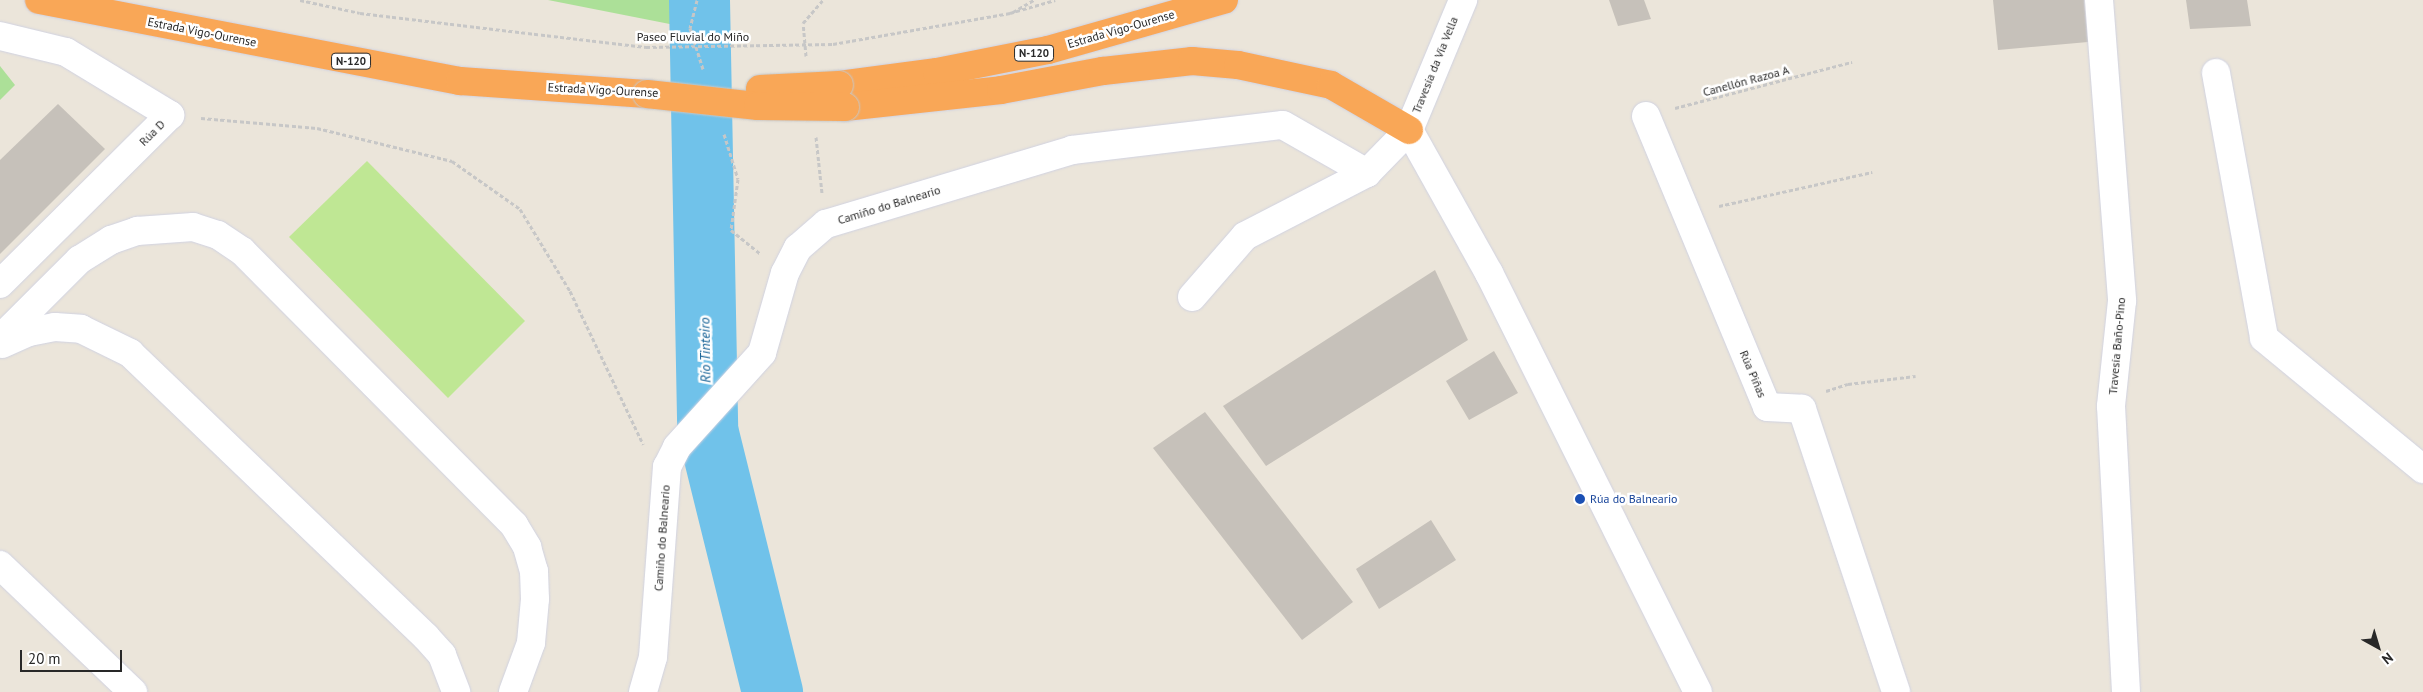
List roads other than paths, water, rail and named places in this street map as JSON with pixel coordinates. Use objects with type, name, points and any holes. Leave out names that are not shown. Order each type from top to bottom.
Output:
[{"type":"highway","name":"N-120","points":[[25,0],[49,2]]},
{"type":"highway","name":"Estrada Vigo-Ourense","points":[[49,2],[460,81],[647,94],[842,96],[937,72],[1048,50],[1224,0]]},
{"type":"highway","points":[[842,96],[1001,90],[1103,71],[1192,61],[1238,65],[1331,85],[1409,130]]},
{"type":"street","name":"Travesía da Vía Vella","points":[[1409,130],[1462,0]]},
{"type":"street","name":"Travesía Baño-Pino","points":[[2099,0],[2122,301],[2111,406],[2126,692]]},
{"type":"street","name":"Rúa D","points":[[0,36],[66,52],[170,115],[0,284]]},
{"type":"street","points":[[2216,73],[2264,338],[2423,469]]},
{"type":"street","name":"Rúa Piñas","points":[[1646,116],[1768,407],[1802,409],[1896,692]]},
{"type":"street","name":"Camiño do Balneario","points":[[643,692],[653,658],[667,467],[677,447],[762,353],[784,273],[798,248],[826,224],[1072,150],[1283,125],[1367,173]]},
{"type":"street","points":[[1192,297],[1245,236],[1367,173],[1409,130],[1489,273],[1698,692]]},
{"type":"street","points":[[0,339],[79,260],[112,240],[137,231],[193,227],[218,235],[242,251],[495,502],[528,547],[534,571],[536,599],[531,644],[513,692]]},
{"type":"street","points":[[0,346],[29,332],[55,327],[81,329],[130,353],[426,638],[442,655],[456,692]]},
{"type":"street","points":[[0,565],[133,692]]},
{"type":"waterway","name":"Río Tinteiro","points":[[699,0],[707,429],[772,692]]},
{"type":"place","name":"Rúa do Balneario","points":[[1580,499]]}]
